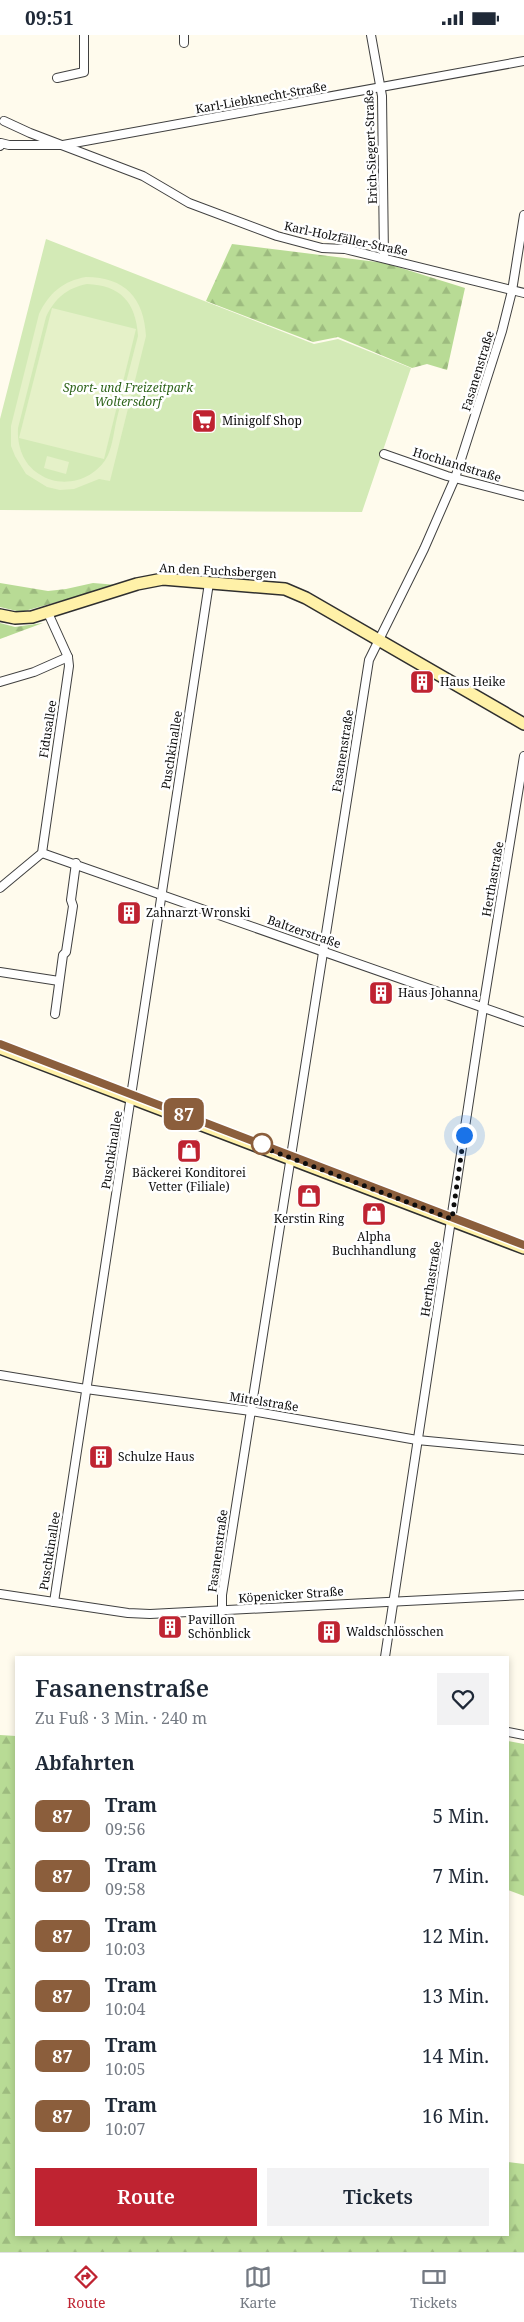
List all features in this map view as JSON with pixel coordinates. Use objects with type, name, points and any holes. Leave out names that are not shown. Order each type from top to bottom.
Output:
[{"type":"street","points":[[56,78],[84,72],[84,35]]},
{"type":"street","name":"Erich-Siegert-Straße","points":[[371,35],[380,87],[384,258]]},
{"type":"street","name":"Karl-Liebknecht-Straße","points":[[0,144],[63,145],[524,61]]},
{"type":"street","name":"Karl-Holzfäller-Straße","points":[[4,121],[143,176],[189,203],[277,236],[322,248],[345,249],[524,293]]},
{"type":"street","name":"Fasanenstraße","points":[[222,1611],[222,1595],[250,1411],[368,660],[375,645],[380,640],[424,549],[455,478],[493,363],[512,291],[524,215]]},
{"type":"street","name":"Hochlandstraße","points":[[384,454],[455,478],[524,496]]},
{"type":"street","name":"An den Fuchsbergen","points":[[0,615],[15,618],[32,617],[137,584],[163,579],[285,589],[306,597],[524,724]]},
{"type":"street","name":"Puschkinallee","points":[[54,1602],[209,583]]},
{"type":"street","name":"Fidusallee","points":[[42,853],[69,666],[68,657],[48,613]]},
{"type":"street","points":[[0,683],[34,672],[68,657]]},
{"type":"street","name":"Herthastraße","points":[[385,1656],[483,1008],[524,756]]},
{"type":"street","points":[[0,888],[42,853],[76,863],[71,899],[73,905],[56,1014]]},
{"type":"street","name":"Baltzerstraße","points":[[76,863],[524,1022]]},
{"type":"street","points":[[0,972],[60,981]]},
{"type":"street","points":[[0,1048],[290,1157],[524,1248]]},
{"type":"street","name":"Mittelstraße","points":[[0,1375],[86,1389],[250,1411],[417,1440],[524,1450]]},
{"type":"street","name":"Köpenicker Straße","points":[[0,1594],[128,1613],[222,1611],[394,1600],[524,1595]]},
{"type":"street","points":[[509,1732],[524,1735]]},
{"type":"green space","name":"Sport- und Freizeitpark Woltersdorf","points":[[46,239],[314,344],[338,339],[411,368],[362,512],[0,510],[0,419]]},
{"type":"green space","points":[[232,244],[385,263],[465,288],[447,370],[427,364],[412,368],[338,337],[313,342],[206,301]]},
{"type":"green space","points":[[86,277],[112,281],[130,292],[141,311],[146,336],[110,481],[99,479],[74,489],[60,490],[47,487],[26,474],[11,446],[11,426],[39,314],[52,294],[64,285]],"holes":[[[87,284],[99,285],[117,292],[130,305],[137,324],[138,336],[111,446],[103,464],[87,476],[68,482],[48,479],[33,470],[25,460],[20,448],[18,428],[46,317],[53,304],[68,291]]]},
{"type":"green space","points":[[52,308],[136,329],[104,459],[19,438]]},
{"type":"green space","points":[[47,456],[69,462],[66,474],[44,468]]},
{"type":"green space","points":[[0,583],[48,591],[93,583],[118,585],[21,612],[0,607]]},
{"type":"green space","points":[[0,623],[15,627],[43,623],[0,639]]},
{"type":"green space","points":[[0,1735],[15,1736],[15,2236],[509,2236],[509,2162],[524,2164],[524,2252],[0,2252]]},
{"type":"green space","points":[[509,1741],[524,1744],[524,1896],[509,1890]]},
{"type":"tram line","points":[[0,1044],[524,1245]]},
{"type":"tram line","name":"87","points":[[0,1044],[524,1245]]},
{"type":"place","name":"Minigolf Shop","points":[[204,421]]},
{"type":"place","name":"Haus Heike","points":[[422,682]]},
{"type":"place","name":"Zahnarzt Wronski","points":[[129,913]]},
{"type":"place","name":"Haus Johanna","points":[[381,993]]},
{"type":"place","name":"Bäckerei Konditorei Vetter (Filiale)","points":[[189,1151]]},
{"type":"place","name":"Kerstin Ring","points":[[309,1196]]},
{"type":"place","name":"Alpha Buchhandlung","points":[[374,1214]]},
{"type":"place","name":"Schulze Haus","points":[[101,1457]]},
{"type":"place","name":"Pavillon Schönblick","points":[[170,1627]]},
{"type":"place","name":"Waldschlösschen","points":[[329,1632]]},
{"type":"route","points":[[262,1144],[254,1144],[452,1219],[464,1135]]}]
